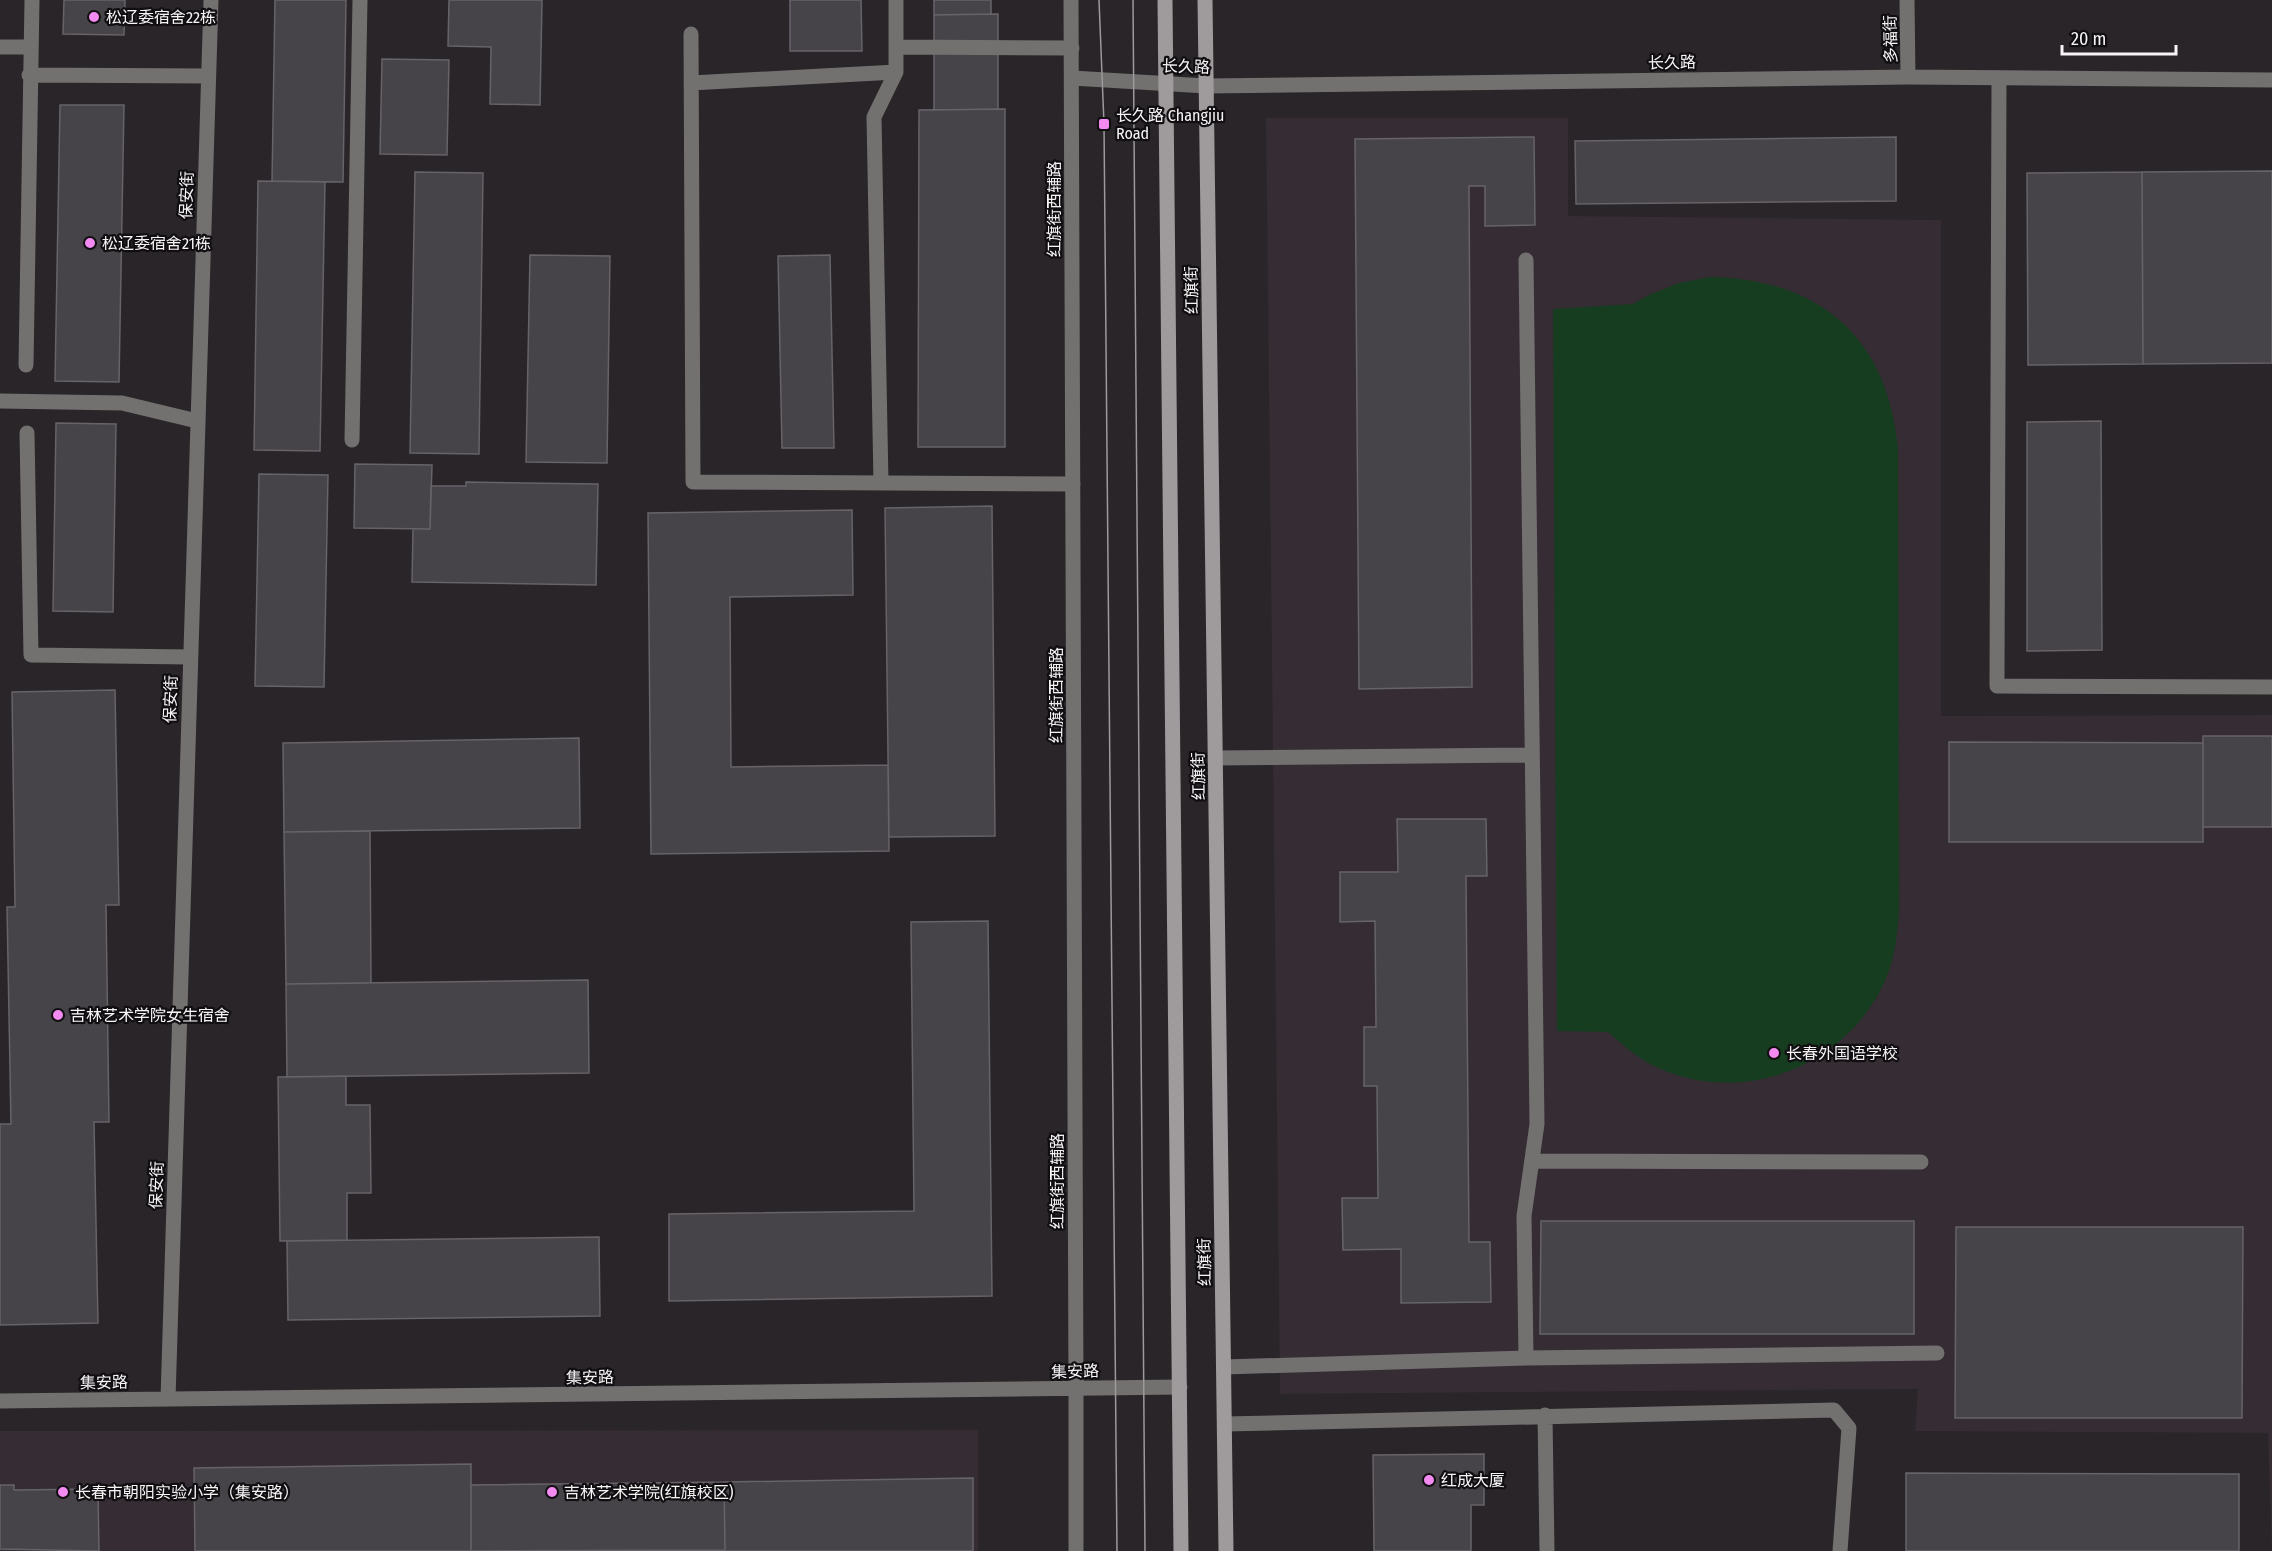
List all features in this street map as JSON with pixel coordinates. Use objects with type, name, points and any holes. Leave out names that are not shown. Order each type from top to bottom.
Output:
[{"type":"main road","name":"红旗街","points":[[1165,0],[1181,1551]]},
{"type":"main road","name":"红旗街","points":[[1205,0],[1226,1551]]},
{"type":"street","points":[[26,365],[32,0]]},
{"type":"street","name":"保安街","points":[[168,1399],[189,657],[211,0]]},
{"type":"street","points":[[352,440],[360,0]]},
{"type":"street","points":[[881,483],[874,117],[896,72],[896,0]]},
{"type":"street","name":"红旗街西辅路","points":[[1071,0],[1076,1551]]},
{"type":"street","name":"多福街","points":[[1907,0],[1908,77]]},
{"type":"street","points":[[691,34],[693,483],[1073,484]]},
{"type":"street","points":[[0,47],[30,47]]},
{"type":"street","points":[[896,47],[1072,48]]},
{"type":"street","points":[[691,83],[896,72]]},
{"type":"street","points":[[29,75],[208,76]]},
{"type":"street","name":"长久路","points":[[1072,78],[1206,86],[1908,77],[2272,80]]},
{"type":"street","points":[[1999,78],[1996,686],[2272,687]]},
{"type":"street","points":[[1526,260],[1530,755],[1537,1124],[1524,1216],[1526,1358]]},
{"type":"street","points":[[0,401],[122,403],[197,421]]},
{"type":"street","points":[[27,433],[31,655],[189,657]]},
{"type":"street","points":[[1216,758],[1530,755]]},
{"type":"street","points":[[1532,1161],[1921,1162]]},
{"type":"street","points":[[1224,1367],[1526,1358],[1937,1353]]},
{"type":"street","name":"集安路","points":[[0,1401],[1180,1387]]},
{"type":"street","points":[[1225,1424],[1834,1410],[1849,1428],[1840,1551]]},
{"type":"street","points":[[1545,1415],[1546,1551]]},
{"type":"shaded area","name":"长春外国语学校","points":[[1266,118],[1568,118],[1568,216],[1941,220],[1941,716],[2272,715],[2272,1551],[2268,1433],[1915,1431],[1918,1389],[1280,1394]]},
{"type":"shaded area","name":"吉林艺术学院(红旗校区)","points":[[978,1430],[978,1551],[0,1551],[0,1431]]},
{"type":"green space","points":[[1710,277],[1750,280],[1785,289],[1816,303],[1842,322],[1863,346],[1880,376],[1892,410],[1898,449],[1899,914],[1892,961],[1887,976],[1870,1008],[1847,1034],[1820,1056],[1789,1071],[1755,1080],[1721,1082],[1686,1078],[1652,1065],[1634,1054],[1608,1032],[1557,1031],[1553,309],[1633,304],[1679,283]]},
{"type":"building","name":"松辽委宿舍22栋","points":[[64,0],[125,0],[124,35],[63,34]]},
{"type":"building","points":[[275,0],[346,0],[343,182],[272,181]]},
{"type":"building","points":[[449,0],[542,0],[540,105],[490,104],[491,47],[448,46]]},
{"type":"building","points":[[790,0],[861,0],[862,51],[790,51]]},
{"type":"building","points":[[934,0],[991,0],[991,14],[934,15]]},
{"type":"building","points":[[998,14],[998,109],[934,110],[934,15]]},
{"type":"building","points":[[382,59],[449,60],[447,155],[380,154]]},
{"type":"building","name":"松辽委宿舍21栋","points":[[60,105],[124,105],[119,382],[55,381]]},
{"type":"building","points":[[1005,109],[1005,447],[918,447],[919,110]]},
{"type":"building","points":[[1534,137],[1535,225],[1485,226],[1485,186],[1469,186],[1472,687],[1359,689],[1355,139]]},
{"type":"building","points":[[1896,137],[1896,201],[1576,204],[1575,141]]},
{"type":"building","points":[[2272,171],[2272,363],[2143,364],[2142,172]]},
{"type":"building","points":[[415,172],[483,173],[479,454],[410,453]]},
{"type":"building","points":[[2142,172],[2143,364],[2028,365],[2027,173]]},
{"type":"building","points":[[258,181],[325,182],[320,451],[254,450]]},
{"type":"building","points":[[530,255],[610,256],[607,463],[526,462]]},
{"type":"building","points":[[830,255],[834,448],[782,448],[778,256]]},
{"type":"building","points":[[2101,421],[2102,650],[2027,651],[2027,422]]},
{"type":"building","points":[[56,423],[116,424],[113,612],[53,611]]},
{"type":"building","points":[[355,464],[432,465],[430,529],[354,528]]},
{"type":"building","points":[[259,474],[328,475],[324,687],[255,686]]},
{"type":"building","points":[[466,482],[598,484],[596,585],[412,582],[413,529],[430,529],[431,486],[466,486]]},
{"type":"building","points":[[992,506],[995,836],[889,837],[885,508]]},
{"type":"building","points":[[852,510],[853,595],[730,597],[731,767],[888,765],[889,851],[651,854],[648,513]]},
{"type":"building","name":"吉林艺术学院女生宿舍","points":[[115,690],[119,905],[106,905],[109,1122],[94,1122],[98,1323],[0,1325],[0,1124],[11,1124],[7,907],[15,907],[12,692]]},
{"type":"building","points":[[2203,736],[2272,736],[2272,827],[2203,827]]},
{"type":"building","points":[[579,738],[580,828],[284,832],[283,743]]},
{"type":"building","points":[[1949,742],[2203,743],[2203,842],[1949,842]]},
{"type":"building","points":[[1397,819],[1486,819],[1487,876],[1466,876],[1469,1242],[1490,1242],[1491,1302],[1401,1303],[1401,1249],[1343,1250],[1342,1198],[1378,1198],[1377,1086],[1364,1086],[1364,1027],[1376,1027],[1375,921],[1340,922],[1340,872],[1398,872]]},
{"type":"building","points":[[370,831],[371,983],[286,984],[284,832]]},
{"type":"building","points":[[988,921],[992,1296],[669,1301],[669,1214],[914,1211],[911,922]]},
{"type":"building","points":[[588,980],[589,1073],[287,1077],[286,984]]},
{"type":"building","points":[[346,1076],[346,1105],[370,1105],[371,1193],[347,1193],[347,1240],[280,1241],[278,1077]]},
{"type":"building","points":[[1541,1221],[1914,1221],[1914,1334],[1540,1334]]},
{"type":"building","points":[[1956,1227],[2243,1227],[2242,1418],[1955,1418]]},
{"type":"building","points":[[599,1237],[600,1316],[288,1320],[287,1241]]},
{"type":"building","name":"红成大厦","points":[[1484,1454],[1484,1505],[1471,1505],[1471,1551],[1374,1551],[1373,1455]]},
{"type":"building","points":[[471,1464],[471,1551],[195,1551],[194,1468]]},
{"type":"building","points":[[1906,1473],[2239,1474],[2239,1551],[1906,1551]]},
{"type":"building","points":[[973,1478],[973,1551],[725,1551],[724,1482]]},
{"type":"building","points":[[724,1482],[725,1550],[471,1551],[471,1485]]},
{"type":"building","points":[[0,1485],[14,1485],[14,1490],[98,1489],[99,1551],[0,1549]]},
{"type":"tram line","points":[[1099,0],[1104,124],[1117,1551]]},
{"type":"tram line","points":[[1133,0],[1145,1551]]},
{"type":"place","name":"松辽委宿舍22栋","points":[[94,17]]},
{"type":"place","name":"长久路 Changjiu Road","points":[[1104,124]]},
{"type":"place","name":"松辽委宿舍21栋","points":[[90,243]]},
{"type":"place","name":"吉林艺术学院女生宿舍","points":[[58,1015]]},
{"type":"place","name":"长春外国语学校","points":[[1774,1053]]},
{"type":"place","name":"红成大厦","points":[[1429,1480]]},
{"type":"place","name":"长春市朝阳实验小学（集安路）","points":[[63,1492]]},
{"type":"place","name":"吉林艺术学院(红旗校区)","points":[[552,1492]]}]
